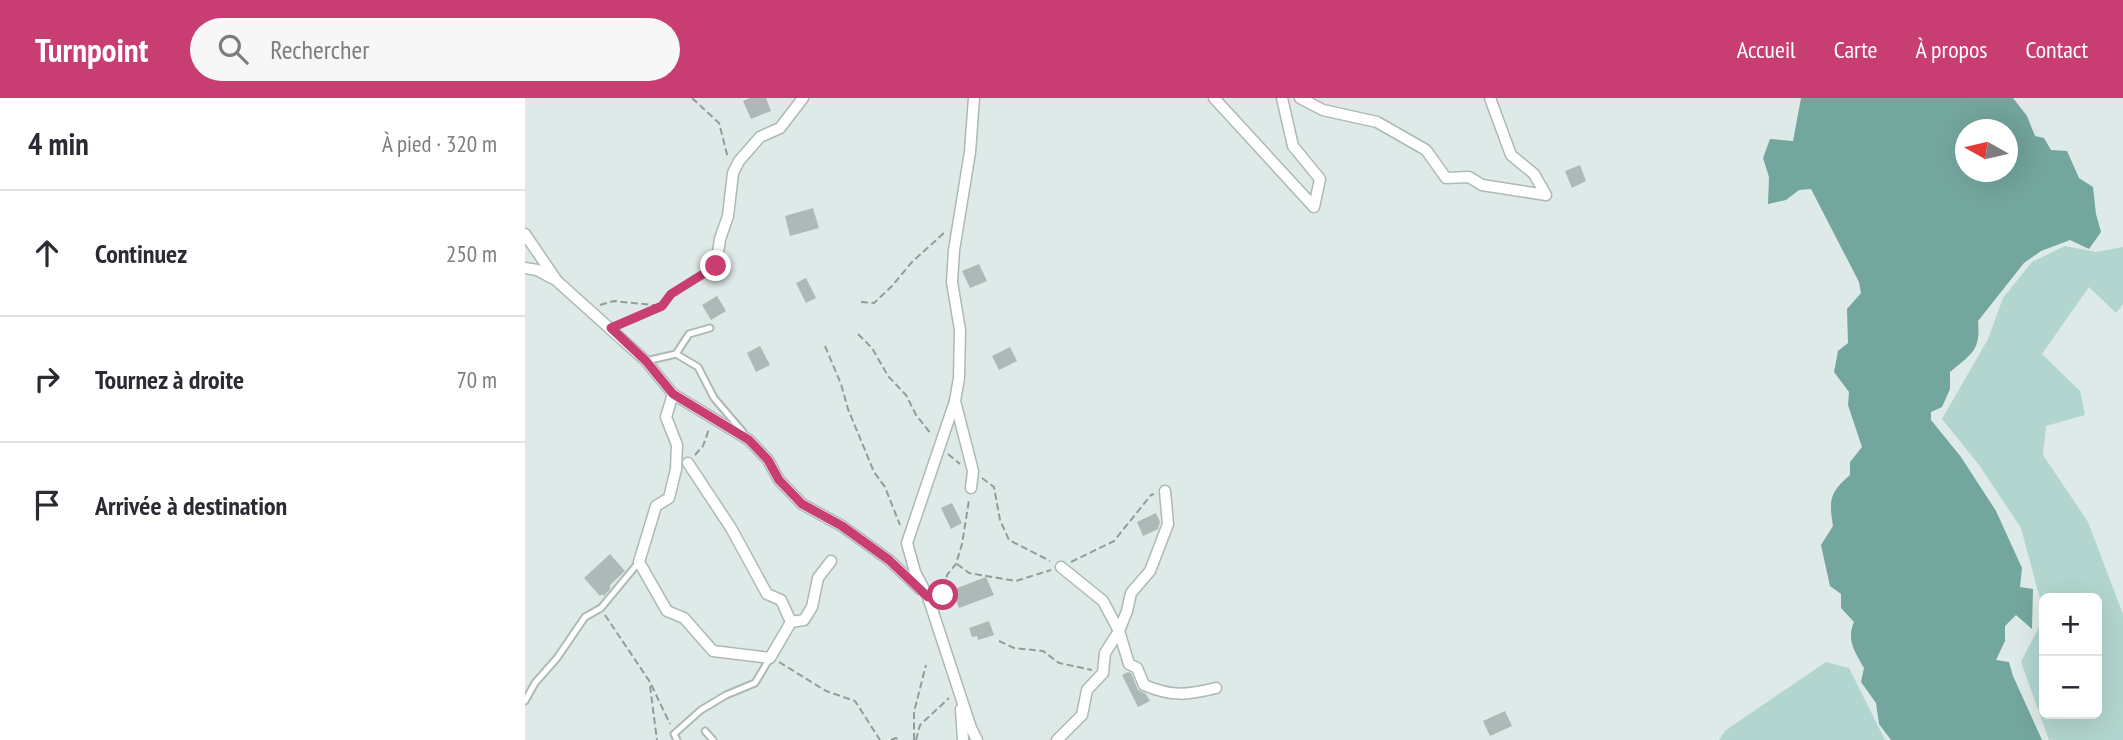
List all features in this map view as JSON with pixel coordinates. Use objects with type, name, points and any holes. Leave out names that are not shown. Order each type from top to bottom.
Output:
[{"type":"street","points":[[716,266],[720,239],[728,216],[733,173],[739,161],[760,137],[780,128],[803,98]]},
{"type":"street","points":[[967,98],[972,110]]},
{"type":"street","points":[[974,98],[970,152],[958,219],[952,282],[960,330],[959,378],[955,401],[907,543],[915,572],[928,597],[977,740]]},
{"type":"street","points":[[1214,98],[1314,207],[1320,179],[1293,146],[1282,98]]},
{"type":"street","points":[[1300,98],[1323,110],[1377,122],[1426,150],[1446,178],[1469,177],[1482,184],[1546,195],[1534,174],[1511,155],[1490,98]]},
{"type":"street","points":[[525,234],[557,281]]},
{"type":"street","points":[[525,268],[537,270],[557,281],[646,361],[673,394],[749,440],[768,460],[779,480],[802,504],[842,526],[889,560],[928,597]]},
{"type":"street","points":[[673,394],[666,417],[677,445],[676,469],[669,498],[656,506],[639,562],[667,611],[684,618],[713,651],[770,658],[791,622]]},
{"type":"street","points":[[955,401],[974,471],[971,488]]},
{"type":"street","points":[[688,463],[731,528],[767,594],[781,600],[791,622]]},
{"type":"street","points":[[1057,740],[1082,715],[1087,690],[1103,673],[1105,653],[1119,631],[1131,593],[1150,571],[1168,524],[1165,491]]},
{"type":"street","points":[[791,622],[804,620],[812,607],[818,578],[831,561]]},
{"type":"street","points":[[1061,567],[1103,601],[1119,631],[1129,664],[1136,668],[1144,685],[1185,696],[1216,688]]},
{"type":"street","points":[[959,687],[963,740]]},
{"type":"lane","points":[[676,354],[689,334],[710,328]]},
{"type":"lane","points":[[646,361],[676,354],[698,367],[714,398],[749,440]]},
{"type":"lane","points":[[525,701],[535,683],[558,658],[585,617],[601,608],[639,562]]},
{"type":"lane","points":[[675,737],[701,710],[726,695],[755,683],[770,658]]},
{"type":"lane","points":[[705,731],[712,740]]},
{"type":"path","points":[[692,98],[719,123],[733,173]]},
{"type":"path","points":[[861,302],[874,303],[893,286],[912,262],[958,219]]},
{"type":"path","points":[[611,328],[662,306],[671,294],[716,266]]},
{"type":"path","points":[[589,308],[614,301],[662,306]]},
{"type":"path","points":[[858,334],[872,348],[888,376],[906,395],[916,415],[940,446],[958,464],[974,471],[994,487],[1000,520],[1009,540],[1061,567]]},
{"type":"path","points":[[825,346],[874,472],[885,487],[907,543]]},
{"type":"path","points":[[688,463],[703,446],[713,418]]},
{"type":"path","points":[[928,597],[943,595],[947,575],[956,564],[971,488]]},
{"type":"path","points":[[956,564],[969,573],[1016,581],[1061,567],[1114,541],[1150,495],[1165,491]]},
{"type":"path","points":[[601,608],[650,682],[675,737]]},
{"type":"path","points":[[999,640],[1014,648],[1043,651],[1059,663],[1103,673]]},
{"type":"path","points":[[770,658],[788,666],[826,691],[855,701],[880,740]]},
{"type":"path","points":[[915,740],[914,712],[926,665]]},
{"type":"path","points":[[650,682],[657,740]]},
{"type":"path","points":[[915,740],[919,725],[959,687]]},
{"type":"path","points":[[891,740],[899,740]]},
{"type":"shaded area","points":[[1801,98],[2013,98],[2027,116],[2035,136],[2044,138],[2051,150],[2067,151],[2079,178],[2093,187],[2101,232],[2089,249],[2070,240],[2041,251],[2024,263],[1978,321],[1976,346],[1969,356],[1950,372],[1950,389],[1942,407],[1931,412],[1931,420],[1961,457],[1996,511],[2022,568],[2020,587],[2033,589],[2032,629],[2016,615],[2005,626],[2005,641],[1996,660],[2009,662],[2042,740],[1891,740],[1879,724],[1876,703],[1861,682],[1864,668],[1851,640],[1854,622],[1841,608],[1841,594],[1830,586],[1821,545],[1833,526],[1831,503],[1834,492],[1850,475],[1850,462],[1862,447],[1848,405],[1849,392],[1834,372],[1838,351],[1848,343],[1847,309],[1861,293],[1859,282],[1811,189],[1799,190],[1786,200],[1768,204],[1769,177],[1763,158],[1770,139],[1793,141]]},
{"type":"shaded area","points":[[2065,246],[2096,252],[2123,247],[2123,304],[2116,313],[2089,287],[2042,354],[2080,391],[2085,415],[2046,426],[2043,455],[2088,522],[2123,614],[2123,740],[2049,740],[2041,719],[2102,719],[2102,593],[2039,593],[2039,595],[2021,528],[1979,465],[1942,419],[1988,339],[2003,298],[2032,262]]},
{"type":"shaded area","points":[[2039,627],[2039,712],[2021,662]]},
{"type":"shaded area","points":[[1826,662],[1849,668],[1885,740],[1719,740],[1726,730]]},
{"type":"building","points":[[766,98],[771,111],[751,119],[743,101]]},
{"type":"building","points":[[1580,165],[1586,181],[1572,188],[1565,171]]},
{"type":"building","points":[[813,208],[819,228],[790,236],[785,216]]},
{"type":"building","points":[[979,264],[987,281],[970,288],[962,271]]},
{"type":"building","points":[[806,278],[816,298],[806,303],[796,283]]},
{"type":"building","points":[[717,296],[726,311],[711,320],[702,305]]},
{"type":"building","points":[[760,346],[770,365],[756,372],[747,353]]},
{"type":"building","points":[[1010,347],[1017,361],[999,370],[992,356]]},
{"type":"building","points":[[952,503],[962,523],[951,529],[941,508]]},
{"type":"building","points":[[1156,513],[1160,522],[1158,529],[1143,536],[1137,522]]},
{"type":"building","points":[[610,554],[625,571],[610,585],[604,596],[600,596],[584,578]]},
{"type":"building","points":[[986,577],[994,595],[959,608],[952,590]]},
{"type":"building","points":[[989,621],[994,635],[978,640],[977,636],[972,637],[969,628]]},
{"type":"building","points":[[1131,673],[1138,690],[1146,694],[1150,701],[1138,707],[1122,675]]},
{"type":"building","points":[[1505,711],[1512,726],[1490,736],[1483,721]]},
{"type":"route","points":[[716,266],[671,294],[662,306],[611,328],[646,361],[673,394],[749,440],[768,460],[779,480],[802,504],[842,526],[889,560],[928,597],[943,595]]}]
